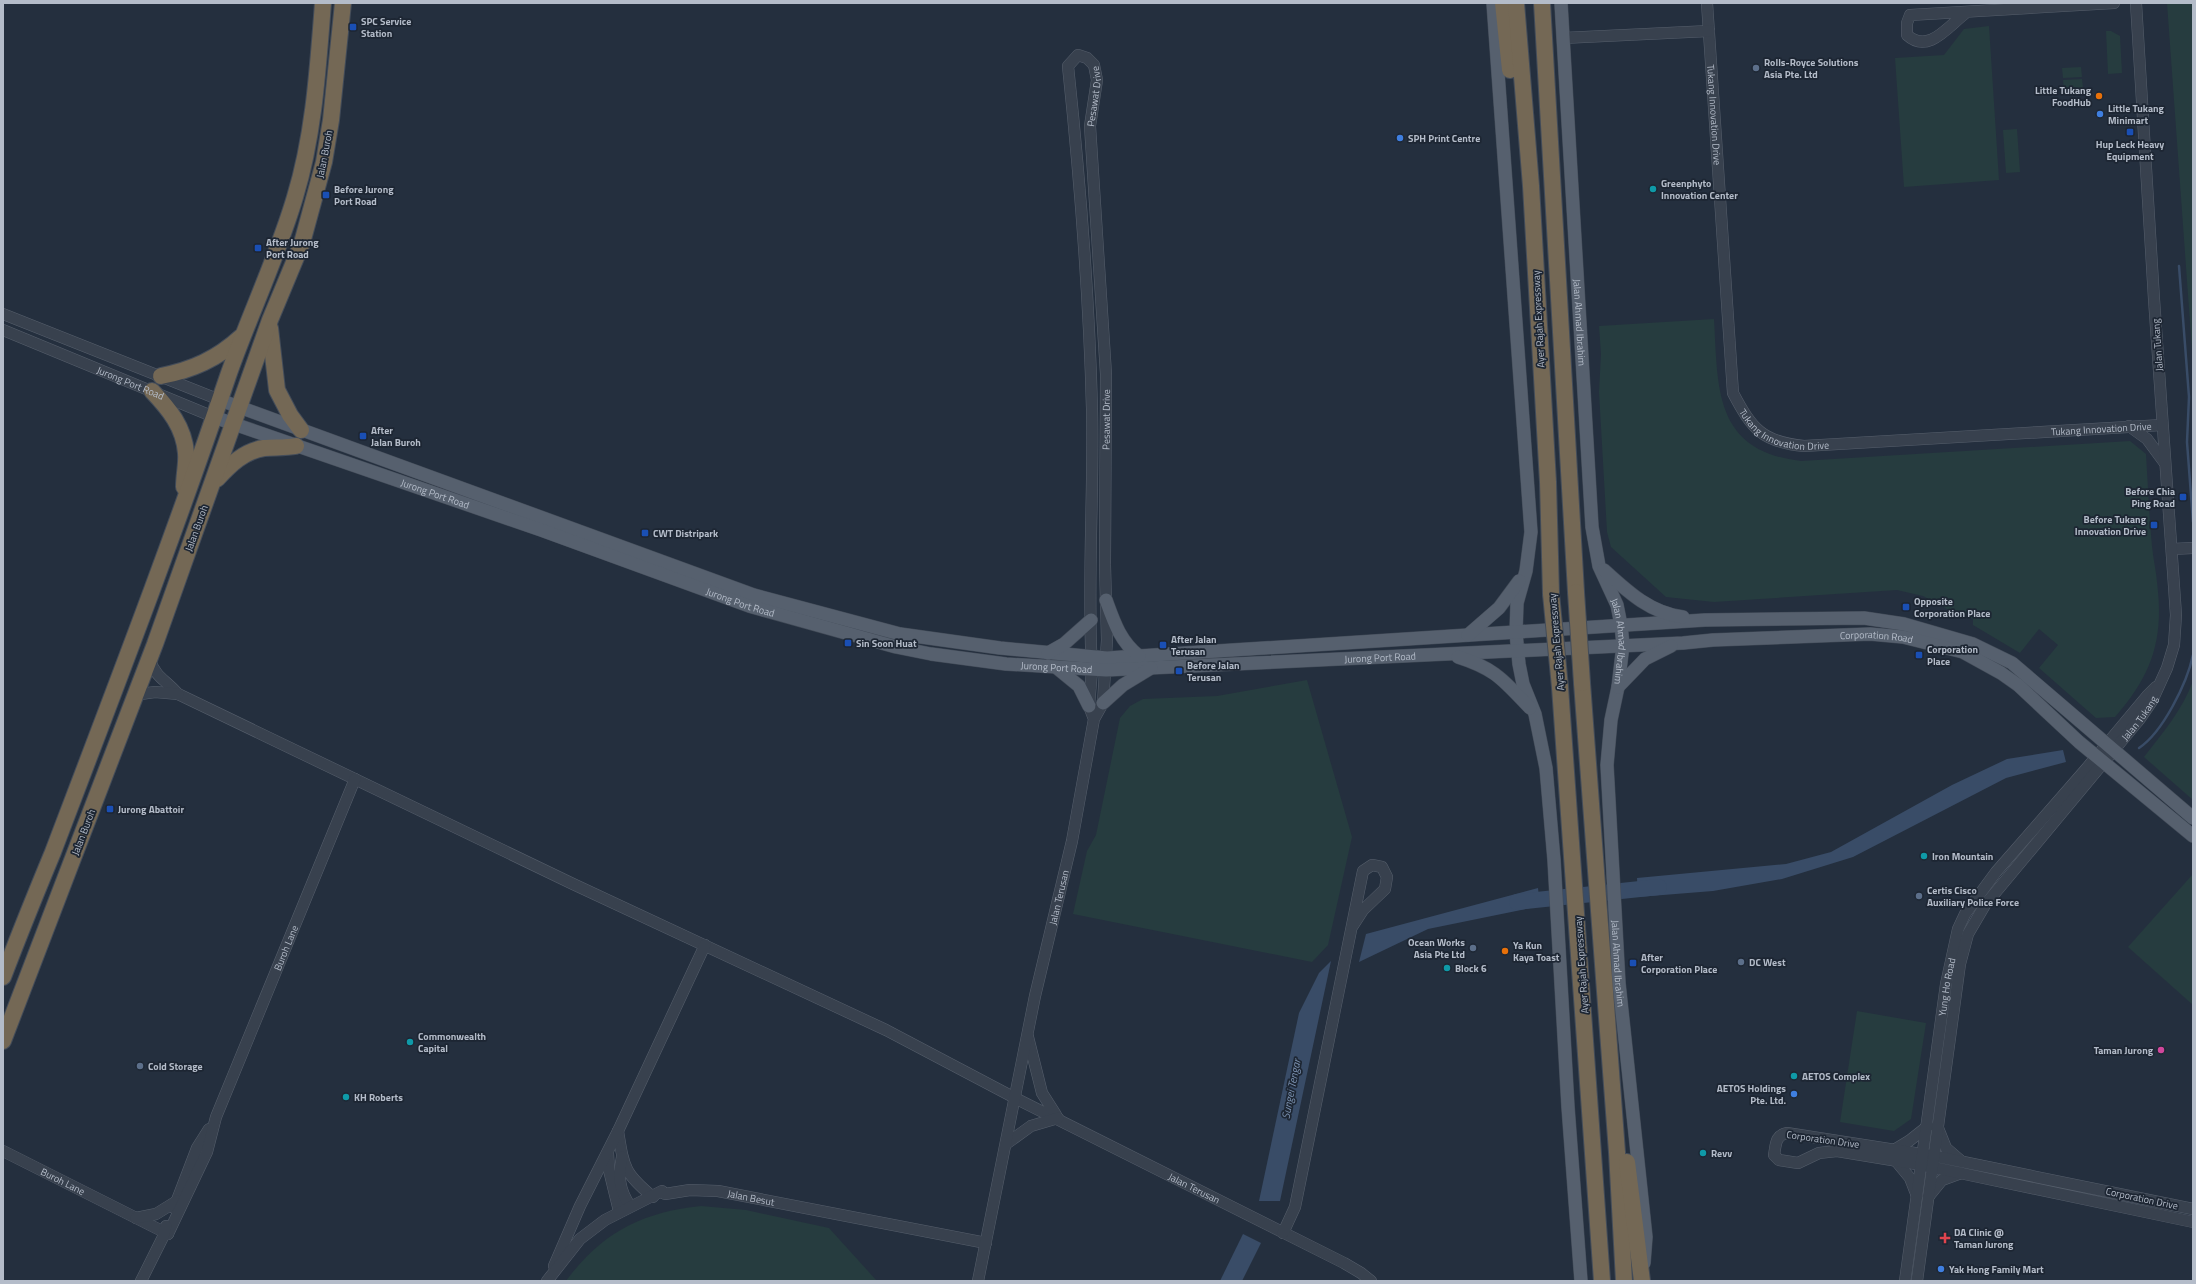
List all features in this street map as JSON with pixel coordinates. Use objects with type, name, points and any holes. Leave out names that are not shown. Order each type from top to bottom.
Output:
[{"type":"highway","name":"Jalan Buroh","points":[[3,976],[6,958],[53,850],[185,500],[242,336],[277,250],[295,197],[304,162],[311,116],[323,3]]},
{"type":"highway","name":"Jalan Buroh","points":[[3,1041],[149,659],[270,320],[302,243],[324,162],[331,120],[343,3]]},
{"type":"highway","points":[[1503,3],[1514,92],[1523,105]]},
{"type":"highway","name":"Ayer Rajah Expressway","points":[[1516,3],[1523,105],[1531,186],[1548,482],[1551,594],[1560,687],[1577,906],[1602,1281]]},
{"type":"highway","points":[[1542,3],[1576,592],[1616,1136],[1624,1281]]},
{"type":"highway","points":[[1547,83],[1549,3]]},
{"type":"highway","points":[[270,320],[276,390],[290,415],[301,430]]},
{"type":"highway","points":[[161,376],[180,373],[203,364],[225,352],[242,336]]},
{"type":"highway","points":[[152,391],[165,405],[182,430],[186,453],[185,500]]},
{"type":"highway","points":[[211,486],[231,464],[251,451],[265,448],[279,449],[296,446]]},
{"type":"highway","points":[[1616,1136],[1624,1147],[1642,1281]]},
{"type":"main road","points":[[1493,3],[1531,532],[1526,571],[1517,603],[1516,633],[1524,684],[1535,714],[1546,768],[1555,874],[1568,1107],[1581,1281]]},
{"type":"main road","name":"Jalan Ahmad Ibrahim","points":[[1561,3],[1592,526],[1599,566],[1617,605],[1623,645],[1618,687],[1611,720],[1607,765],[1619,983],[1646,1237],[1642,1281]]},
{"type":"main road","name":"Jurong Port Road","points":[[220,400],[754,595],[900,634],[1048,653],[1092,664]]},
{"type":"main road","name":"Jurong Port Road","points":[[214,417],[541,530],[749,606],[896,647],[1006,664],[1057,668],[1092,664],[1151,668],[1449,655],[1518,650]]},
{"type":"main road","points":[[1599,566],[1631,595],[1644,604],[1674,616],[1705,620]]},
{"type":"main road","points":[[1468,635],[1502,605],[1526,571]]},
{"type":"main road","points":[[1106,600],[1116,628],[1130,649],[1139,656]]},
{"type":"main road","name":"Corporation Road","points":[[1516,633],[1705,620],[1864,618],[1904,624],[1952,636],[1973,644],[2012,663],[2193,818]]},
{"type":"main road","points":[[1048,653],[1064,644],[1091,620]]},
{"type":"main road","name":"Jurong Port Road","points":[[1106,664],[1139,656],[1516,633]]},
{"type":"main road","name":"Corporation Road","points":[[1518,650],[1870,634],[1903,637],[1964,652],[2001,672],[2018,684],[2101,759],[2193,836]]},
{"type":"main road","points":[[1618,687],[1645,658],[1667,647],[1683,643]]},
{"type":"main road","points":[[1449,655],[1487,667],[1497,674],[1535,714]]},
{"type":"main road","points":[[1057,668],[1079,686],[1089,706]]},
{"type":"main road","points":[[1103,703],[1123,685],[1151,668]]},
{"type":"street","name":"Tukang Innovation Drive","points":[[1707,3],[1733,393],[1747,420],[1765,436],[1783,444],[1804,446],[2162,425]]},
{"type":"street","points":[[1966,12],[1936,39],[1920,43],[1914,41],[1907,35],[1907,23],[1910,15],[2114,3]]},
{"type":"street","name":"Jalan Tukang","points":[[2110,747],[2139,720],[2152,701],[2160,684],[2174,645],[2176,615],[2162,425],[2136,3]]},
{"type":"street","points":[[1564,38],[1709,31]]},
{"type":"street","name":"Pesawat Drive","points":[[1089,706],[1092,664],[1092,410],[1089,321],[1080,189],[1068,66],[1078,55],[1087,58],[1094,65],[1097,80],[1090,126],[1106,374],[1106,664],[1103,703]]},
{"type":"street","name":"Jurong Port Road","points":[[3,314],[220,400]]},
{"type":"street","name":"Jurong Port Road","points":[[3,330],[214,417]]},
{"type":"street","points":[[2129,426],[2147,438],[2165,463]]},
{"type":"street","points":[[2172,549],[2193,548]]},
{"type":"street","points":[[149,659],[160,678],[171,686],[178,694]]},
{"type":"street","points":[[134,695],[155,692],[178,694],[573,884],[705,944],[886,1030],[1015,1098]]},
{"type":"street","points":[[1094,719],[1103,703]]},
{"type":"street","points":[[1089,706],[1094,719]]},
{"type":"street","name":"Jalan Terusan","points":[[978,1281],[1028,1035],[1072,841],[1094,719]]},
{"type":"street","name":"Yung Ho Road","points":[[1905,1281],[1917,1196],[1928,1161],[1933,1127],[1949,963],[1963,919],[1977,896],[1996,872],[2101,759],[2110,747]]},
{"type":"street","name":"Buroh Lane","points":[[202,1150],[355,779]]},
{"type":"street","points":[[1283,1233],[1295,1207],[1363,871],[1372,865],[1382,867],[1387,877],[1385,889],[1363,910],[1352,927]]},
{"type":"street","name":"Jalan Besut","points":[[548,1280],[580,1206],[608,1152],[705,944]]},
{"type":"street","points":[[1006,1144],[1031,1126],[1058,1118],[1042,1093],[1028,1035]]},
{"type":"street","name":"Jalan Terusan","points":[[1015,1098],[1058,1118],[1350,1266],[1371,1281]]},
{"type":"street","points":[[1917,1196],[1910,1178],[1895,1155],[1909,1141],[1933,1127],[1946,1148],[1962,1168],[1942,1180],[1929,1197]]},
{"type":"street","points":[[618,1131],[626,1169],[634,1181],[653,1197]]},
{"type":"street","name":"Corporation Drive","points":[[1895,1155],[1837,1150],[1819,1153],[1798,1163],[1779,1160],[1774,1155],[1777,1138],[1781,1134],[1787,1133],[1962,1168],[2193,1222]]},
{"type":"street","points":[[164,1234],[177,1201],[202,1150]]},
{"type":"street","points":[[141,1281],[202,1150]]},
{"type":"street","name":"Buroh Lane","points":[[3,1152],[136,1218],[164,1234]]},
{"type":"street","points":[[608,1152],[609,1170],[619,1211]]},
{"type":"street","points":[[622,1155],[618,1175],[620,1187],[630,1206]]},
{"type":"street","name":"Yung Ho Road","points":[[1918,1281],[1929,1197],[1928,1161]]},
{"type":"street","name":"Corporation Drive","points":[[1962,1168],[2082,1185],[2193,1209]]},
{"type":"street","name":"Jalan Besut","points":[[548,1280],[580,1239],[619,1211],[653,1197],[662,1191],[665,1194],[690,1190],[718,1191],[986,1243]]},
{"type":"street","points":[[136,1218],[156,1214],[177,1201]]},
{"type":"green space","points":[[2167,3],[2193,3],[2193,364]]},
{"type":"green space","points":[[1989,26],[1999,180],[1904,187],[1895,58],[1944,55],[1964,29]]},
{"type":"green space","points":[[2106,31],[2111,31],[2120,36],[2122,73],[2108,74]]},
{"type":"green space","points":[[2081,67],[2082,77],[2063,78],[2062,68]]},
{"type":"green space","points":[[2082,79],[2083,88],[2064,90],[2063,80]]},
{"type":"green space","points":[[2017,129],[2020,172],[2006,173],[2003,130]]},
{"type":"green space","points":[[1714,319],[1717,369],[1720,392],[1726,412],[1736,430],[1751,444],[1772,455],[1801,461],[2130,441],[2146,454],[2152,550],[2157,578],[2159,602],[2157,638],[2147,670],[2139,686],[2115,717],[2096,718],[2039,668],[2058,645],[2039,629],[2020,653],[1973,625],[1973,619],[1947,609],[1923,596],[1897,590],[1714,602],[1666,597],[1611,547],[1607,532],[1599,392],[1601,354],[1599,326]]},
{"type":"green space","points":[[1307,680],[1352,837],[1328,945],[1312,962],[1073,914],[1087,851],[1096,835],[1120,718],[1130,706],[1143,699],[1217,696]]},
{"type":"green space","points":[[2193,681],[2193,800],[2144,757],[2178,711]]},
{"type":"green space","points":[[2193,874],[2193,1005],[2128,947]]},
{"type":"green space","points":[[1857,1011],[1926,1023],[1911,1119],[1894,1131],[1840,1122]]},
{"type":"green space","points":[[701,1206],[746,1210],[829,1228],[877,1281],[566,1281],[579,1264],[594,1250],[624,1228],[660,1214]]},
{"type":"water","points":[[2063,750],[2066,762],[2006,778],[1853,857],[1782,879],[1713,891],[1638,897],[1637,878],[1786,864],[1831,852],[1952,785],[2007,759]]},
{"type":"water","points":[[1538,888],[1540,906],[1428,929],[1359,962],[1366,934]]},
{"type":"water","name":"Sungei Tengar","points":[[1331,961],[1280,1201],[1259,1201],[1299,1013],[1319,973]]},
{"type":"water","points":[[1243,1234],[1261,1243],[1242,1281],[1220,1281]]},
{"type":"waterway","points":[[2179,266],[2189,397],[2187,442],[2193,522]]},
{"type":"waterway","points":[[2139,748],[2157,731],[2173,706],[2180,693],[2193,655]]},
{"type":"waterway","points":[[1517,902],[1659,887]]},
{"type":"place","name":"SPC Service Station","points":[[353,27]]},
{"type":"place","name":"Rolls-Royce Solutions Asia Pte. Ltd","points":[[1756,68]]},
{"type":"place","name":"Little Tukang FoodHub","points":[[2099,96]]},
{"type":"place","name":"Little Tukang Minimart","points":[[2100,114]]},
{"type":"place","name":"Hup Leck Heavy Equipment","points":[[2130,132]]},
{"type":"place","name":"SPH Print Centre","points":[[1400,138]]},
{"type":"place","name":"Greenphyto Innovation Center","points":[[1653,189]]},
{"type":"place","name":"Before Jurong Port Road","points":[[326,195]]},
{"type":"place","name":"After Jurong Port Road","points":[[258,248]]},
{"type":"place","name":"After Jalan Buroh","points":[[363,436]]},
{"type":"place","name":"Before Chia Ping Road","points":[[2183,497]]},
{"type":"place","name":"Before Tukang Innovation Drive","points":[[2154,525]]},
{"type":"place","name":"CWT Distripark","points":[[645,533]]},
{"type":"place","name":"Opposite Corporation Place","points":[[1906,607]]},
{"type":"place","name":"Sin Soon Huat","points":[[848,643]]},
{"type":"place","name":"After Jalan Terusan","points":[[1163,645]]},
{"type":"place","name":"Corporation Place","points":[[1919,655]]},
{"type":"place","name":"Before Jalan Terusan","points":[[1179,671]]},
{"type":"place","name":"Jurong Abattoir","points":[[110,809]]},
{"type":"place","name":"Iron Mountain","points":[[1924,856]]},
{"type":"place","name":"Certis Cisco Auxiliary Police Force","points":[[1919,896]]},
{"type":"place","name":"Ocean Works Asia Pte Ltd","points":[[1473,948]]},
{"type":"place","name":"Ya Kun Kaya Toast","points":[[1505,951]]},
{"type":"place","name":"DC West","points":[[1741,962]]},
{"type":"place","name":"After Corporation Place","points":[[1633,963]]},
{"type":"place","name":"Block 6","points":[[1447,968]]},
{"type":"place","name":"Commonwealth Capital","points":[[410,1042]]},
{"type":"place","name":"Taman Jurong","points":[[2161,1050]]},
{"type":"place","name":"Cold Storage","points":[[140,1066]]},
{"type":"place","name":"AETOS Complex","points":[[1794,1076]]},
{"type":"place","name":"AETOS Holdings Pte. Ltd.","points":[[1794,1094]]},
{"type":"place","name":"KH Roberts","points":[[346,1097]]},
{"type":"place","name":"Revv","points":[[1703,1153]]},
{"type":"place","name":"DA Clinic @ Taman Jurong","points":[[1945,1238]]},
{"type":"place","name":"Yak Hong Family Mart","points":[[1941,1269]]}]
